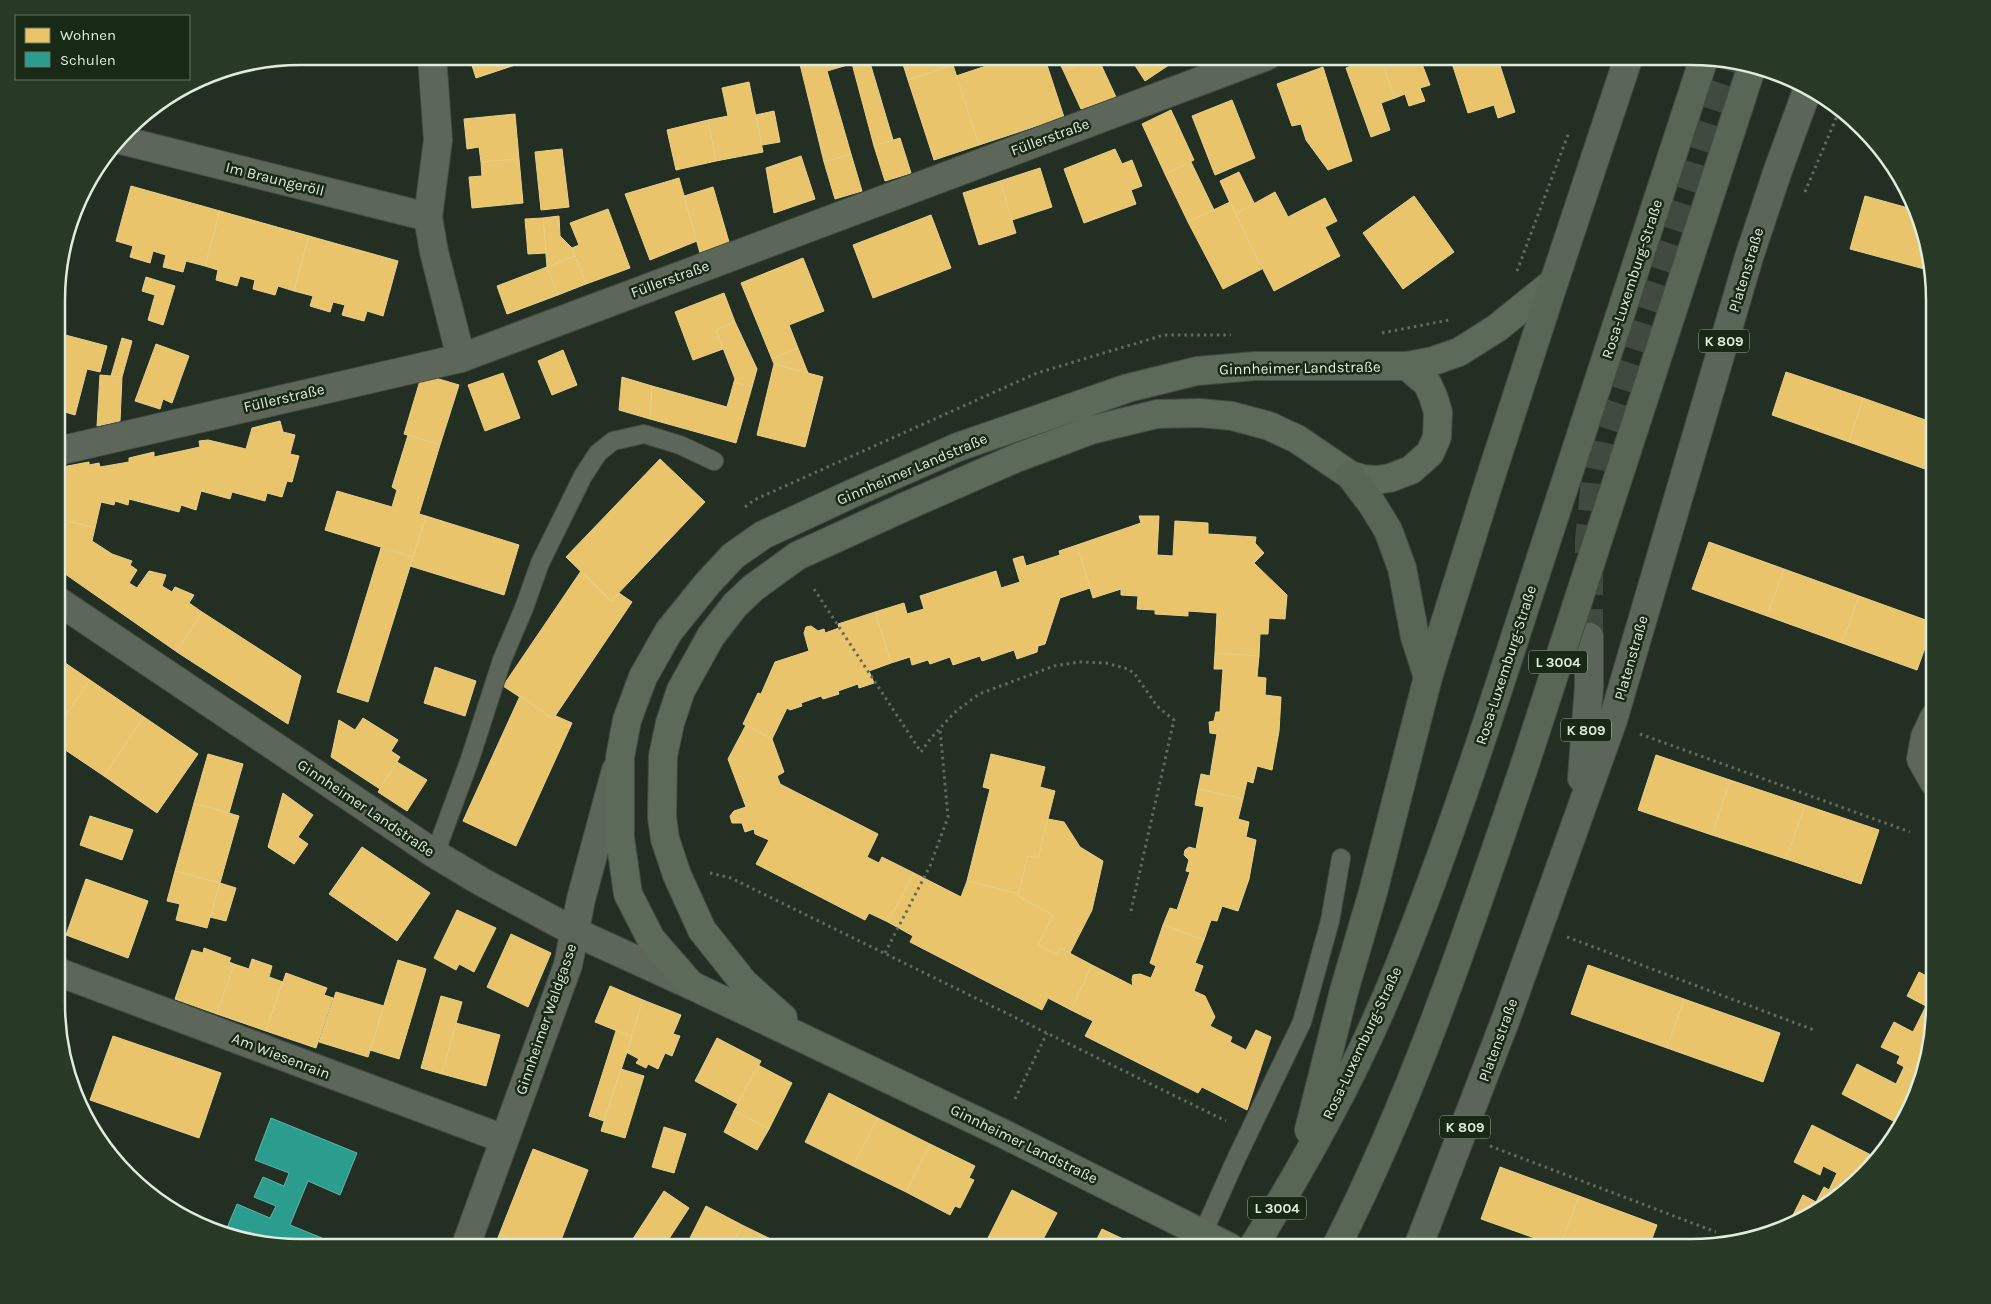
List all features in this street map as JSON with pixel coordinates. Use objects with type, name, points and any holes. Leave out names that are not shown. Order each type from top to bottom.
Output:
[{"type":"highway","name":"Rosa-Luxemburg-Straße","points":[[1258,1239],[1342,1092],[1397,972],[1462,799],[1701,66]]},
{"type":"highway","name":"L 3004","points":[[1340,1239],[1383,1148],[1429,1036],[1472,922],[1553,680],[1750,73]]},
{"type":"highway","points":[[1300,1168],[1344,991],[1373,892],[1428,677],[1554,282]]},
{"type":"highway","points":[[1350,475],[1372,504],[1388,530],[1402,568],[1415,636],[1428,677]]},
{"type":"main road","points":[[1554,282],[1626,65]]},
{"type":"main road","name":"Platenstraße","points":[[1423,1239],[1507,1016],[1613,720],[1749,257],[1806,94]]},
{"type":"main road","name":"Ginnheimer Landstraße","points":[[1214,1239],[993,1128],[691,985],[651,939],[628,894],[620,838],[620,757],[627,720],[643,677],[669,631],[707,584],[733,556],[764,535],[958,446],[1128,388],[1197,371],[1246,367],[1406,366],[1433,361],[1458,352],[1497,328],[1554,282]]},
{"type":"main road","points":[[1350,475],[1370,479],[1390,478],[1410,470],[1430,453],[1437,437],[1438,412],[1427,384],[1406,366]]},
{"type":"main road","name":"Ginnheimer Landstraße","points":[[818,1045],[770,1008],[744,984],[702,930],[676,875],[665,839],[662,817],[662,787],[664,756],[670,723],[681,690],[697,660],[711,636],[735,605],[753,588],[797,556],[902,508],[1014,458],[1082,433],[1157,414],[1200,413],[1232,416],[1269,426],[1297,439],[1350,475]]},
{"type":"main road","name":"K 809","points":[[1577,822],[1589,687],[1589,637]]},
{"type":"street","points":[[433,65],[438,140],[428,217],[434,252],[461,358]]},
{"type":"street","name":"Füllerstraße","points":[[65,449],[461,358],[1243,65]]},
{"type":"street","name":"Im Braungeröll","points":[[127,141],[428,217]]},
{"type":"street","name":"Ginnheimer Landstraße","points":[[65,606],[434,854],[575,932],[691,985]]},
{"type":"street","points":[[1926,734],[1921,759],[1926,768]]},
{"type":"street","name":"Ginnheimer Waldgasse","points":[[468,1239],[568,965],[581,899],[620,757]]},
{"type":"street","name":"Am Wiesenrain","points":[[65,975],[504,1139]]},
{"type":"lane","points":[[434,854],[469,762],[502,660],[524,608],[540,562],[579,485],[598,453],[613,441],[644,434],[680,445],[714,461]]},
{"type":"lane","points":[[1203,1233],[1237,1157],[1302,1022],[1330,921],[1340,858]]},
{"type":"path","points":[[814,589],[921,752],[940,728],[979,694],[1054,666],[1079,662],[1106,663],[1128,669],[1134,673],[1157,706],[1174,720],[1130,915]]},
{"type":"path","points":[[885,953],[930,866],[948,817],[940,728]]},
{"type":"path","points":[[1632,731],[1910,832]]},
{"type":"path","points":[[705,872],[731,878],[1231,1123]]},
{"type":"path","points":[[1562,935],[1814,1030]]},
{"type":"path","points":[[1015,1099],[1048,1033]]},
{"type":"path","points":[[1487,1145],[1716,1232]]},
{"type":"building: Wohnen","points":[[472,65],[515,65],[476,78]]},
{"type":"building: Wohnen","points":[[800,65],[848,65],[827,71],[851,154],[824,162]]},
{"type":"building: Wohnen","points":[[852,65],[871,65],[893,140],[874,146]]},
{"type":"building: Wohnen","points":[[903,65],[953,65],[908,80]]},
{"type":"building: Wohnen","points":[[953,65],[979,145],[934,160],[908,80]]},
{"type":"building: Wohnen","points":[[989,65],[1047,65],[1064,117],[979,145],[956,76]]},
{"type":"building: Wohnen","points":[[1060,65],[1078,65],[1064,72]]},
{"type":"building: Wohnen","points":[[1078,65],[1101,65],[1116,97],[1081,109],[1064,72]]},
{"type":"building: Wohnen","points":[[1135,65],[1169,65],[1145,81]]},
{"type":"building: Wohnen","points":[[1354,65],[1383,65],[1395,98],[1381,103],[1390,130],[1371,137],[1346,68]]},
{"type":"building: Wohnen","points":[[1383,65],[1422,65],[1430,85],[1420,88],[1425,101],[1409,106],[1405,94],[1395,98]]},
{"type":"building: Wohnen","points":[[1453,65],[1500,65],[1515,112],[1498,118],[1494,105],[1468,113]]},
{"type":"building: Wohnen","points":[[1323,67],[1352,161],[1328,170],[1306,140],[1301,124],[1292,126],[1277,84]]},
{"type":"building: Wohnen","points":[[749,82],[763,152],[716,161],[708,120],[728,116],[722,88]]},
{"type":"building: Wohnen","points":[[1232,100],[1255,158],[1215,175],[1192,116]]},
{"type":"building: Wohnen","points":[[1171,110],[1194,160],[1165,174],[1142,124]]},
{"type":"building: Wohnen","points":[[774,111],[780,142],[762,145],[756,115]]},
{"type":"building: Wohnen","points":[[515,114],[519,159],[481,162],[479,147],[467,149],[464,119]]},
{"type":"building: Wohnen","points":[[708,120],[716,161],[676,170],[667,130]]},
{"type":"building: Wohnen","points":[[900,138],[911,173],[885,181],[874,146]]},
{"type":"building: Wohnen","points":[[562,149],[569,207],[541,210],[535,152]]},
{"type":"building: Wohnen","points":[[1115,149],[1122,164],[1132,160],[1142,186],[1131,190],[1136,204],[1084,223],[1064,169]]},
{"type":"building: Wohnen","points":[[851,154],[862,191],[835,199],[824,162]]},
{"type":"building: Wohnen","points":[[801,156],[815,199],[774,213],[766,168]]},
{"type":"building: Wohnen","points":[[519,159],[523,203],[472,208],[469,177],[482,176],[481,162]]},
{"type":"building: Wohnen","points":[[1191,162],[1214,210],[1188,222],[1165,174]]},
{"type":"building: Wohnen","points":[[1040,168],[1052,207],[1012,220],[1000,181]]},
{"type":"building: Wohnen","points":[[1239,172],[1254,203],[1235,214],[1220,181]]},
{"type":"building: Wohnen","points":[[679,178],[697,241],[650,260],[625,194]]},
{"type":"building: Wohnen","points":[[1000,181],[1016,233],[979,245],[963,193]]},
{"type":"building: Wohnen","points":[[131,186],[220,211],[205,266],[186,261],[183,272],[163,267],[166,255],[153,251],[150,263],[130,257],[133,246],[116,241]]},
{"type":"building: Wohnen","points":[[713,187],[729,242],[700,253],[684,196]]},
{"type":"building: Wohnen","points":[[1275,192],[1288,217],[1325,198],[1337,221],[1325,227],[1340,256],[1274,291],[1235,214]]},
{"type":"building: Wohnen","points":[[1414,196],[1454,252],[1403,289],[1363,233]]},
{"type":"building: Wohnen","points":[[1865,196],[1907,208],[1914,224],[1924,269],[1850,249]]},
{"type":"building: Wohnen","points":[[1230,202],[1262,269],[1223,289],[1188,222]]},
{"type":"building: Wohnen","points":[[608,209],[630,268],[586,284],[572,248],[579,245],[570,223]]},
{"type":"building: Wohnen","points":[[220,211],[309,236],[294,291],[278,286],[275,295],[253,289],[255,280],[240,276],[237,286],[216,280],[218,270],[205,266]]},
{"type":"building: Wohnen","points":[[931,215],[951,268],[873,298],[853,245]]},
{"type":"building: Wohnen","points":[[559,216],[560,236],[572,248],[575,256],[547,267],[543,218]]},
{"type":"building: Wohnen","points":[[543,218],[546,253],[528,254],[525,219]]},
{"type":"building: Wohnen","points":[[309,236],[398,261],[383,316],[367,311],[364,321],[342,315],[345,305],[333,302],[330,312],[310,306],[313,296],[294,291]]},
{"type":"building: Wohnen","points":[[575,256],[586,284],[558,295],[547,267]]},
{"type":"building: Wohnen","points":[[803,258],[824,311],[789,325],[798,348],[772,359],[741,283]]},
{"type":"building: Wohnen","points":[[547,267],[558,295],[507,314],[497,286]]},
{"type":"building: Wohnen","points":[[146,277],[175,286],[163,325],[148,320],[155,295],[142,291]]},
{"type":"building: Wohnen","points":[[724,293],[735,322],[716,330],[723,349],[693,360],[675,312]]},
{"type":"building: Wohnen","points":[[735,322],[757,369],[752,387],[734,382],[735,379],[716,330]]},
{"type":"building: Wohnen","points":[[65,335],[107,346],[100,372],[87,369],[75,415],[65,412]]},
{"type":"building: Wohnen","points":[[122,338],[132,341],[122,377],[111,376]]},
{"type":"building: Wohnen","points":[[156,344],[189,356],[172,403],[163,399],[160,409],[135,401]]},
{"type":"building: Wohnen","points":[[798,348],[808,373],[774,364],[772,359]]},
{"type":"building: Wohnen","points":[[563,350],[577,385],[552,395],[538,361]]},
{"type":"building: Wohnen","points":[[774,364],[823,377],[805,447],[757,435]]},
{"type":"building: Wohnen","points":[[1786,372],[1863,398],[1849,442],[1772,415]]},
{"type":"building: Wohnen","points":[[503,373],[520,418],[485,431],[468,385]]},
{"type":"building: Wohnen","points":[[422,374],[459,385],[440,445],[404,434]]},
{"type":"building: Wohnen","points":[[100,375],[122,377],[120,421],[97,426]]},
{"type":"building: Wohnen","points":[[622,377],[652,386],[650,419],[619,410]]},
{"type":"building: Wohnen","points":[[734,382],[752,387],[736,443],[650,419],[652,386],[727,407]]},
{"type":"building: Wohnen","points":[[1863,398],[1926,420],[1926,466],[1925,469],[1849,442]]},
{"type":"building: Wohnen","points":[[280,421],[283,432],[295,435],[290,454],[299,456],[292,482],[287,481],[282,497],[267,493],[265,501],[232,492],[230,499],[201,491],[196,510],[181,505],[179,512],[129,499],[128,505],[115,501],[114,505],[101,502],[95,528],[65,521],[65,466],[89,462],[89,465],[99,463],[100,467],[129,462],[129,458],[154,452],[154,457],[200,447],[199,441],[208,440],[246,449],[252,428]]},
{"type":"building: Wohnen","points":[[408,435],[440,445],[419,514],[426,516],[413,557],[325,530],[337,491],[392,507],[397,490],[392,487]]},
{"type":"building: Wohnen","points":[[660,459],[705,502],[611,601],[566,557]]},
{"type":"building: Wohnen","points":[[426,516],[519,545],[504,595],[410,566]]},
{"type":"building: Wohnen","points":[[1139,516],[1159,516],[1157,555],[1173,556],[1175,521],[1208,523],[1208,534],[1256,537],[1255,543],[1264,553],[1254,563],[1287,595],[1285,619],[1269,618],[1268,634],[1260,634],[1259,656],[1215,653],[1217,613],[1188,611],[1188,616],[1155,614],[1155,610],[1137,609],[1138,596],[1121,595],[1121,589],[1093,598],[1077,545],[1141,523]]},
{"type":"building: Wohnen","points":[[67,521],[95,528],[92,541],[112,554],[132,561],[130,565],[137,570],[129,583],[137,588],[149,571],[166,575],[162,586],[172,592],[175,587],[194,595],[189,603],[202,612],[177,652],[65,574],[65,529]]},
{"type":"building: Wohnen","points":[[1709,542],[1784,569],[1767,616],[1692,589]]},
{"type":"building: Wohnen","points":[[1077,545],[1090,588],[1060,598],[1045,644],[1038,646],[1037,652],[1017,659],[1014,650],[982,661],[980,656],[953,665],[950,657],[930,664],[928,660],[912,665],[910,657],[891,663],[875,612],[904,603],[907,614],[924,609],[920,596],[996,571],[1001,588],[1020,582],[1013,559],[1023,556],[1026,566],[1060,555],[1059,551]]},
{"type":"building: Wohnen","points":[[381,548],[413,557],[368,702],[337,692]]},
{"type":"building: Wohnen","points":[[1784,569],[1859,596],[1842,643],[1767,616]]},
{"type":"building: Wohnen","points":[[581,571],[611,601],[619,593],[632,602],[553,719],[503,686]]},
{"type":"building: Wohnen","points":[[1859,596],[1926,620],[1926,645],[1917,670],[1842,643]]},
{"type":"building: Wohnen","points":[[202,612],[301,676],[288,724],[177,652]]},
{"type":"building: Wohnen","points":[[875,612],[891,663],[869,671],[874,683],[859,688],[858,684],[838,691],[839,694],[823,699],[821,696],[801,703],[802,706],[790,710],[787,708],[772,739],[743,724],[758,693],[761,694],[775,662],[809,651],[804,633],[806,627],[811,626],[818,631],[824,629],[825,633],[839,628],[838,624]]},
{"type":"building: Wohnen","points":[[1215,653],[1259,656],[1257,677],[1266,678],[1265,695],[1281,697],[1279,731],[1272,770],[1257,766],[1253,783],[1247,781],[1243,799],[1198,789],[1201,774],[1210,776],[1217,734],[1210,733],[1209,722],[1214,721],[1216,712],[1220,712],[1223,669],[1214,669]]},
{"type":"building: Wohnen","points":[[65,663],[90,680],[65,717]]},
{"type":"building: Wohnen","points":[[435,667],[476,681],[465,716],[424,703]]},
{"type":"building: Wohnen","points":[[90,680],[144,717],[104,776],[65,750],[65,717]]},
{"type":"building: Wohnen","points":[[520,696],[553,719],[556,716],[572,723],[516,846],[463,821]]},
{"type":"building: Wohnen","points":[[144,717],[198,754],[157,813],[104,776]]},
{"type":"building: Wohnen","points":[[363,718],[398,740],[391,751],[400,757],[380,789],[331,757],[339,720],[355,730]]},
{"type":"building: Wohnen","points":[[746,725],[772,739],[784,772],[777,776],[780,784],[878,834],[867,857],[879,863],[882,857],[914,873],[888,922],[869,913],[865,920],[756,864],[769,840],[755,834],[754,829],[745,832],[742,823],[732,823],[730,816],[734,811],[746,807],[728,759]]},
{"type":"building: Wohnen","points":[[208,754],[243,764],[229,813],[194,803]]},
{"type":"building: Wohnen","points":[[991,754],[1045,767],[1040,787],[1055,791],[1038,858],[1028,856],[1018,894],[967,881],[990,789],[983,787]]},
{"type":"building: Wohnen","points":[[1656,755],[1730,780],[1712,835],[1638,810]]},
{"type":"building: Wohnen","points":[[397,762],[427,780],[407,811],[378,792]]},
{"type":"building: Wohnen","points":[[1730,780],[1805,805],[1786,859],[1712,835]]},
{"type":"building: Wohnen","points":[[1198,789],[1243,799],[1238,819],[1249,822],[1246,837],[1256,840],[1249,879],[1238,911],[1222,906],[1217,921],[1211,920],[1204,940],[1163,925],[1170,908],[1177,910],[1190,872],[1186,871],[1189,860],[1184,855],[1185,850],[1189,847],[1196,849],[1204,807],[1195,805]]},
{"type":"building: Wohnen","points":[[283,793],[313,815],[298,837],[308,844],[294,864],[268,847]]},
{"type":"building: Wohnen","points":[[194,803],[239,816],[220,883],[175,871]]},
{"type":"building: Wohnen","points":[[1805,805],[1879,830],[1861,884],[1786,859]]},
{"type":"building: Wohnen","points":[[90,816],[133,830],[122,860],[80,845]]},
{"type":"building: Wohnen","points":[[1048,819],[1064,822],[1080,847],[1103,861],[1092,910],[1070,953],[1060,948],[1057,955],[1038,945],[1053,915],[1021,898],[1018,894],[1028,856],[1038,858]]},
{"type":"building: Wohnen","points":[[362,847],[430,893],[397,941],[329,894]]},
{"type":"building: Wohnen","points":[[175,871],[220,883],[207,928],[176,920],[180,904],[167,901]]},
{"type":"building: Wohnen","points":[[914,873],[961,897],[967,881],[1018,894],[1021,898],[1053,915],[1038,945],[1057,955],[1060,948],[1092,965],[1071,1010],[1048,998],[1042,1010],[910,942],[913,936],[888,922]]},
{"type":"building: Wohnen","points":[[86,879],[148,901],[128,958],[66,935]]},
{"type":"building: Wohnen","points":[[220,883],[236,888],[226,921],[210,917]]},
{"type":"building: Wohnen","points":[[457,910],[496,928],[474,972],[459,964],[456,970],[434,958]]},
{"type":"building: Wohnen","points":[[1163,925],[1204,940],[1195,963],[1203,966],[1194,991],[1205,996],[1215,1017],[1210,1026],[1232,1037],[1230,1042],[1246,1050],[1256,1030],[1271,1037],[1247,1110],[1202,1087],[1198,1093],[1085,1036],[1093,1021],[1071,1010],[1092,965],[1133,986],[1133,975],[1140,974],[1151,978],[1156,966],[1150,963]]},
{"type":"building: Wohnen","points":[[511,934],[551,953],[528,1007],[487,987]]},
{"type":"building: Wohnen","points":[[204,948],[231,958],[229,962],[234,964],[217,1014],[175,999],[192,950],[203,953]]},
{"type":"building: Wohnen","points":[[252,959],[272,966],[269,977],[283,982],[266,1031],[217,1014],[234,964],[249,969]]},
{"type":"building: Wohnen","points":[[398,960],[426,969],[399,1059],[370,1050]]},
{"type":"building: Wohnen","points":[[1588,965],[1684,999],[1667,1048],[1571,1014]]},
{"type":"building: Wohnen","points":[[1919,972],[1926,976],[1926,1006],[1907,996]]},
{"type":"building: Wohnen","points":[[286,973],[327,988],[324,995],[333,998],[316,1048],[266,1031]]},
{"type":"building: Wohnen","points":[[610,986],[643,1000],[632,1037],[595,1022]]},
{"type":"building: Wohnen","points":[[336,992],[384,1006],[368,1057],[319,1042]]},
{"type":"building: Wohnen","points":[[441,996],[462,1002],[442,1074],[421,1068]]},
{"type":"building: Wohnen","points":[[1684,999],[1780,1033],[1763,1082],[1667,1048]]},
{"type":"building: Wohnen","points":[[643,1000],[681,1015],[673,1034],[680,1036],[672,1056],[665,1053],[658,1069],[648,1064],[646,1068],[636,1063],[639,1059],[626,1052]]},
{"type":"building: Wohnen","points":[[1926,1006],[1925,1018],[1921,1016]]},
{"type":"building: Wohnen","points":[[1921,1016],[1925,1018],[1924,1035],[1916,1073],[1897,1063],[1900,1056],[1881,1047],[1894,1022],[1913,1032]]},
{"type":"building: Wohnen","points":[[456,1023],[500,1035],[486,1086],[442,1074]]},
{"type":"building: Wohnen","points":[[616,1031],[632,1037],[604,1121],[589,1116]]},
{"type":"building: Wohnen","points":[[113,1036],[221,1073],[199,1138],[90,1100]]},
{"type":"building: Wohnen","points":[[717,1038],[761,1061],[738,1104],[695,1081]]},
{"type":"building: Wohnen","points":[[1857,1064],[1896,1084],[1904,1067],[1916,1073],[1895,1122],[1842,1094]]},
{"type":"building: Wohnen","points":[[758,1065],[792,1083],[769,1129],[734,1111]]},
{"type":"building: Wohnen","points":[[621,1069],[644,1076],[625,1138],[601,1131]]},
{"type":"building: Wohnen","points":[[829,1093],[878,1118],[853,1166],[805,1142]]},
{"type":"building: Wohnen","points":[[734,1111],[769,1129],[757,1150],[724,1132]]},
{"type":"building: Wohnen","points":[[878,1118],[930,1144],[906,1192],[853,1166]]},
{"type":"building: Wohnen","points":[[1812,1125],[1871,1155],[1846,1181],[1832,1192],[1829,1190],[1837,1173],[1823,1166],[1820,1175],[1794,1162]]},
{"type":"building: Wohnen","points":[[664,1127],[686,1134],[674,1173],[652,1167]]},
{"type":"building: Wohnen","points":[[930,1144],[975,1166],[969,1178],[974,1180],[960,1208],[955,1206],[950,1215],[906,1192]]},
{"type":"building: Wohnen","points":[[533,1149],[588,1170],[561,1239],[509,1239],[499,1235]]},
{"type":"building: Wohnen","points":[[1500,1167],[1579,1196],[1563,1239],[1537,1239],[1481,1219]]},
{"type":"building: Wohnen","points":[[1824,1187],[1832,1192],[1809,1208],[1792,1216],[1803,1195],[1816,1202]]},
{"type":"building: Wohnen","points":[[1012,1190],[1057,1213],[1043,1239],[988,1239]]},
{"type":"building: Wohnen","points":[[664,1191],[689,1208],[669,1239],[633,1239]]},
{"type":"building: Wohnen","points":[[1579,1196],[1657,1225],[1652,1239],[1563,1239]]},
{"type":"building: Wohnen","points":[[706,1206],[742,1225],[735,1239],[690,1239]]},
{"type":"building: Wohnen","points":[[742,1225],[771,1239],[735,1239]]},
{"type":"building: Wohnen","points":[[1102,1229],[1123,1239],[1097,1239]]},
{"type":"building: Wohnen","points":[[499,1235],[509,1239],[497,1239]]},
{"type":"building: Schulen","points":[[271,1118],[357,1153],[340,1195],[308,1181],[290,1225],[322,1239],[269,1237],[227,1228],[237,1204],[270,1218],[276,1206],[254,1197],[263,1177],[284,1186],[289,1173],[255,1160]]},
{"type":"tunnel","points":[[1589,637],[1589,540],[1596,470],[1602,440],[1722,67]]}]
